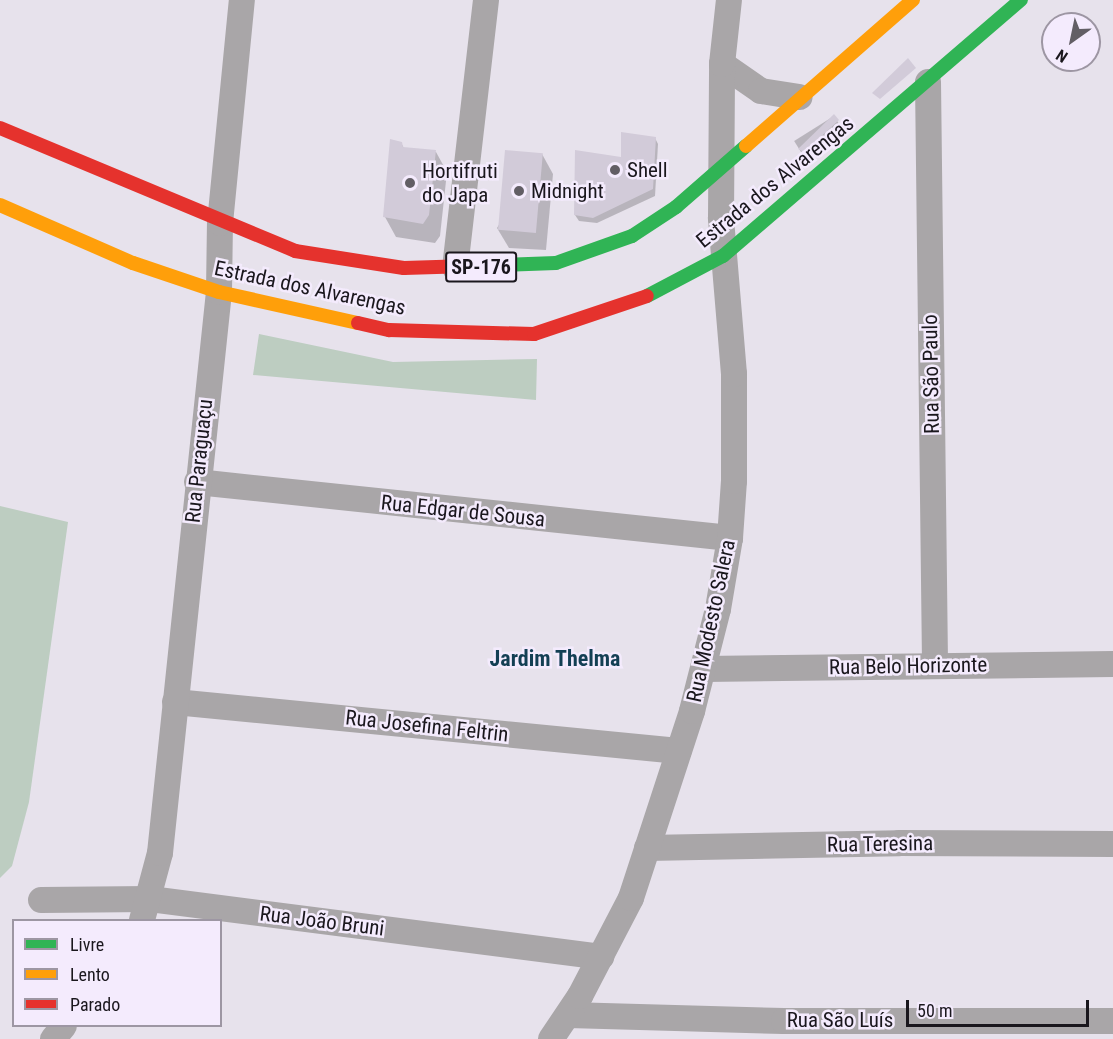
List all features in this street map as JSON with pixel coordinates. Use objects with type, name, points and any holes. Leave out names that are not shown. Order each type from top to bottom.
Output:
[{"type":"main road","name":"Estrada dos Alvarengas","points":[[0,128],[220,223],[295,251],[404,268],[556,263],[591,254],[632,237],[721,170],[800,97],[913,0]]},
{"type":"main road","name":"Estrada dos Alvarengas","points":[[0,205],[133,263],[219,291],[389,330],[534,334],[657,292],[723,256],[1021,0]]},
{"type":"street","name":"Rua Paraguaçu","points":[[146,910],[160,854],[196,482],[219,291],[220,223],[242,0]]},
{"type":"street","points":[[454,268],[486,0]]},
{"type":"street","name":"Rua Modesto Salera","points":[[551,1039],[568,1015],[601,957],[631,898],[704,669],[730,538],[734,374],[723,256],[721,170],[722,64],[729,0]]},
{"type":"street","points":[[722,64],[761,91],[800,97]]},
{"type":"street","name":"Rua São Paulo","points":[[928,82],[935,665]]},
{"type":"street","name":"Rua Edgar de Sousa","points":[[196,482],[730,538]]},
{"type":"street","name":"Rua Belo Horizonte","points":[[704,669],[1113,664]]},
{"type":"street","name":"Rua Josefina Feltrin","points":[[175,702],[679,751]]},
{"type":"street","name":"Rua Teresina","points":[[647,848],[899,843],[1113,844]]},
{"type":"street","name":"Rua João Bruni","points":[[41,900],[601,957]]},
{"type":"street","name":"Rua São Luís","points":[[568,1015],[784,1021],[1113,1021]]},
{"type":"street","points":[[53,1039],[63,1027]]},
{"type":"green space","points":[[259,334],[393,362],[537,359],[536,400],[253,375]]},
{"type":"green space","points":[[0,506],[68,522],[29,802],[12,866],[0,878]]},
{"type":"building","points":[[908,58],[916,68],[880,99],[872,93]]},
{"type":"building","points":[[834,114],[839,120],[804,152],[798,149]]},
{"type":"building","name":"Shell","points":[[621,132],[656,137],[653,189],[593,218],[574,215],[575,150],[621,157]]},
{"type":"building","name":"Hortifruti do Japa","points":[[390,139],[402,142],[403,147],[436,150],[429,215],[423,224],[383,217]]},
{"type":"building","name":"Midnight","points":[[505,150],[543,153],[536,233],[498,230]]},
{"type":"traffic: fast","points":[[647,296],[723,256],[1021,0]]},
{"type":"traffic: fast","points":[[469,266],[556,263],[632,236],[676,207],[746,146]]},
{"type":"traffic: slow","points":[[746,146],[913,0]]},
{"type":"traffic: slow","points":[[0,205],[133,263],[219,292],[358,323]]},
{"type":"traffic: jam","points":[[0,128],[295,251],[404,268],[469,266]]},
{"type":"traffic: jam","points":[[358,323],[389,330],[534,334],[647,296]]},
{"type":"place","name":"Shell","points":[[615,170]]},
{"type":"place","name":"Hortifruti do Japa","points":[[410,183]]},
{"type":"place","name":"Midnight","points":[[519,191]]},
{"type":"district","name":"Jardim Thelma","points":[[555,659]]}]
